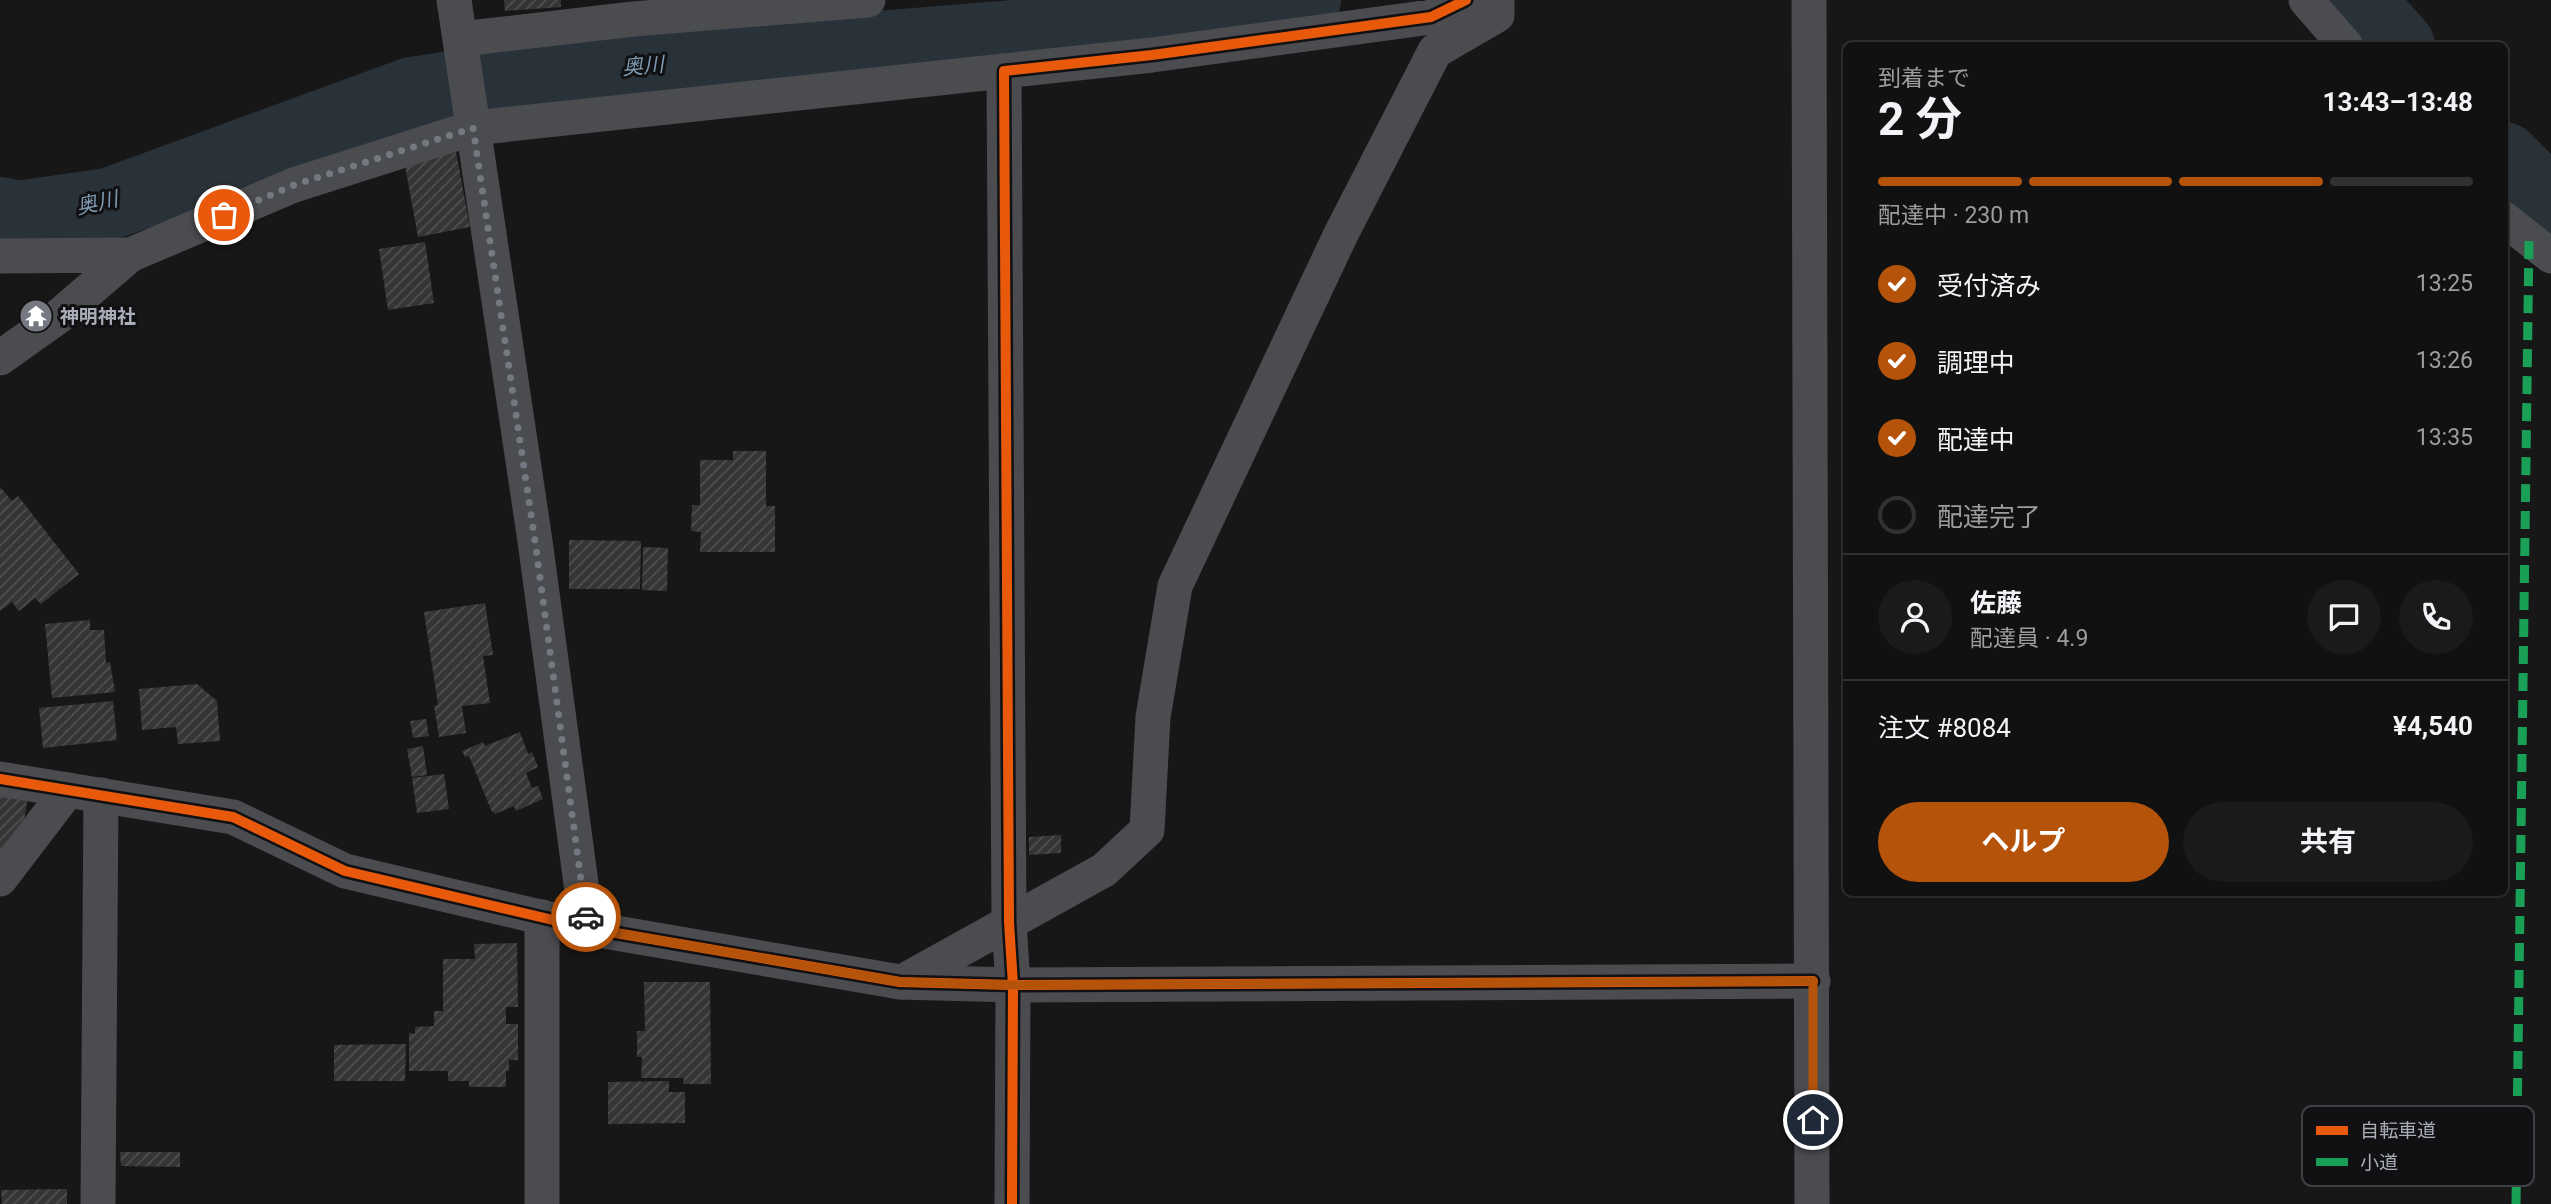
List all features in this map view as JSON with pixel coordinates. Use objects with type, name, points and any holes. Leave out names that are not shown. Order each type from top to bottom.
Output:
[{"type":"street","points":[[454,0],[535,541],[587,928]]},
{"type":"street","points":[[461,39],[633,19],[868,0]]},
{"type":"street","points":[[0,358],[59,316],[130,255],[294,185],[472,122],[1152,55],[1432,17],[1466,0]]},
{"type":"street","points":[[900,982],[1104,870],[1147,830],[1153,717],[1175,586],[1341,234],[1434,51],[1497,15],[1497,0]]},
{"type":"street","points":[[1808,0],[1812,1204]]},
{"type":"street","points":[[2306,0],[2343,42]]},
{"type":"street","points":[[1004,71],[1009,922],[1013,985],[1012,1204]]},
{"type":"street","points":[[2508,222],[2551,256]]},
{"type":"street","points":[[0,256],[130,255]]},
{"type":"street","points":[[0,779],[233,817],[345,871],[587,928],[900,982],[1013,985],[1813,981]]},
{"type":"street","points":[[0,879],[84,793]]},
{"type":"street","points":[[84,793],[97,1204]]},
{"type":"street","points":[[542,917],[542,1204]]},
{"type":"building","points":[[504,0],[561,0],[561,7],[505,11]]},
{"type":"building","points":[[456,152],[470,227],[418,237],[404,161]]},
{"type":"building","points":[[425,242],[434,303],[388,310],[379,249]]},
{"type":"building","points":[[733,451],[766,451],[766,506],[775,506],[775,552],[700,552],[701,532],[691,531],[692,505],[700,505],[700,460],[733,460]]},
{"type":"building","points":[[0,487],[12,501],[18,496],[79,574],[41,604],[35,598],[19,611],[12,602],[0,611]]},
{"type":"building","points":[[569,540],[641,541],[640,589],[569,589]]},
{"type":"building","points":[[643,547],[668,548],[667,591],[642,590]]},
{"type":"building","points":[[485,603],[493,655],[483,656],[490,703],[462,706],[466,733],[439,737],[434,706],[438,705],[424,612]]},
{"type":"building","points":[[90,620],[90,630],[104,630],[106,663],[110,662],[115,692],[52,698],[45,624]]},
{"type":"building","points":[[197,684],[217,701],[220,741],[178,744],[176,727],[142,730],[139,689]]},
{"type":"building","points":[[113,701],[117,740],[43,748],[39,708]]},
{"type":"building","points":[[426,719],[429,736],[413,738],[410,721]]},
{"type":"building","points":[[520,732],[528,754],[532,752],[538,767],[526,773],[532,788],[538,786],[543,799],[516,811],[514,806],[495,814],[469,756],[465,757],[462,751],[483,742],[485,746]]},
{"type":"building","points":[[423,746],[427,775],[412,777],[407,749]]},
{"type":"building","points":[[444,774],[449,809],[417,813],[412,778]]},
{"type":"building","points":[[0,796],[27,801],[23,828],[0,855]]},
{"type":"building","points":[[1061,835],[1061,853],[1029,855],[1029,837]]},
{"type":"building","points":[[517,943],[518,1007],[506,1007],[506,1024],[518,1024],[518,1060],[509,1060],[506,1087],[469,1087],[469,1081],[448,1081],[448,1071],[409,1071],[409,1033],[415,1034],[415,1027],[434,1026],[434,1011],[443,1011],[443,959],[475,959],[474,944]]},
{"type":"building","points":[[644,982],[710,982],[711,1084],[683,1084],[684,1078],[641,1078],[642,1057],[637,1057],[637,1031],[645,1031]]},
{"type":"building","points":[[406,1044],[405,1081],[334,1081],[334,1045]]},
{"type":"building","points":[[669,1081],[669,1092],[685,1092],[685,1123],[608,1124],[608,1082]]},
{"type":"building","points":[[120,1152],[180,1152],[180,1167],[121,1166]]},
{"type":"building","points":[[67,1189],[67,1204],[2,1204],[1,1190]]},
{"type":"waterway","name":"奥川","points":[[0,213],[18,217],[109,204],[412,93],[521,76],[1038,34],[1288,5],[1305,0]]},
{"type":"waterway","name":"奥川","points":[[2358,0],[2395,42]]},
{"type":"waterway","name":"奥川","points":[[2508,162],[2551,205]]},
{"type":"marked path","points":[[2517,1106],[2529,238]]},
{"type":"marked path","points":[[2516,1186],[2516,1204]]},
{"type":"cycle path","points":[[1012,1204],[1013,985],[1009,922],[1004,71],[1152,55],[1431,17],[1466,0]]},
{"type":"cycle path","points":[[0,779],[233,817],[345,871],[587,928],[900,982],[1013,985],[1813,981]]},
{"type":"way so far","points":[[224,215],[294,185],[473,128],[535,541],[586,917]]},
{"type":"place","name":"神明神社","points":[[36,316]]},
{"type":"route","points":[[586,917],[587,928],[900,982],[1013,985],[1813,981],[1813,1120]]}]
